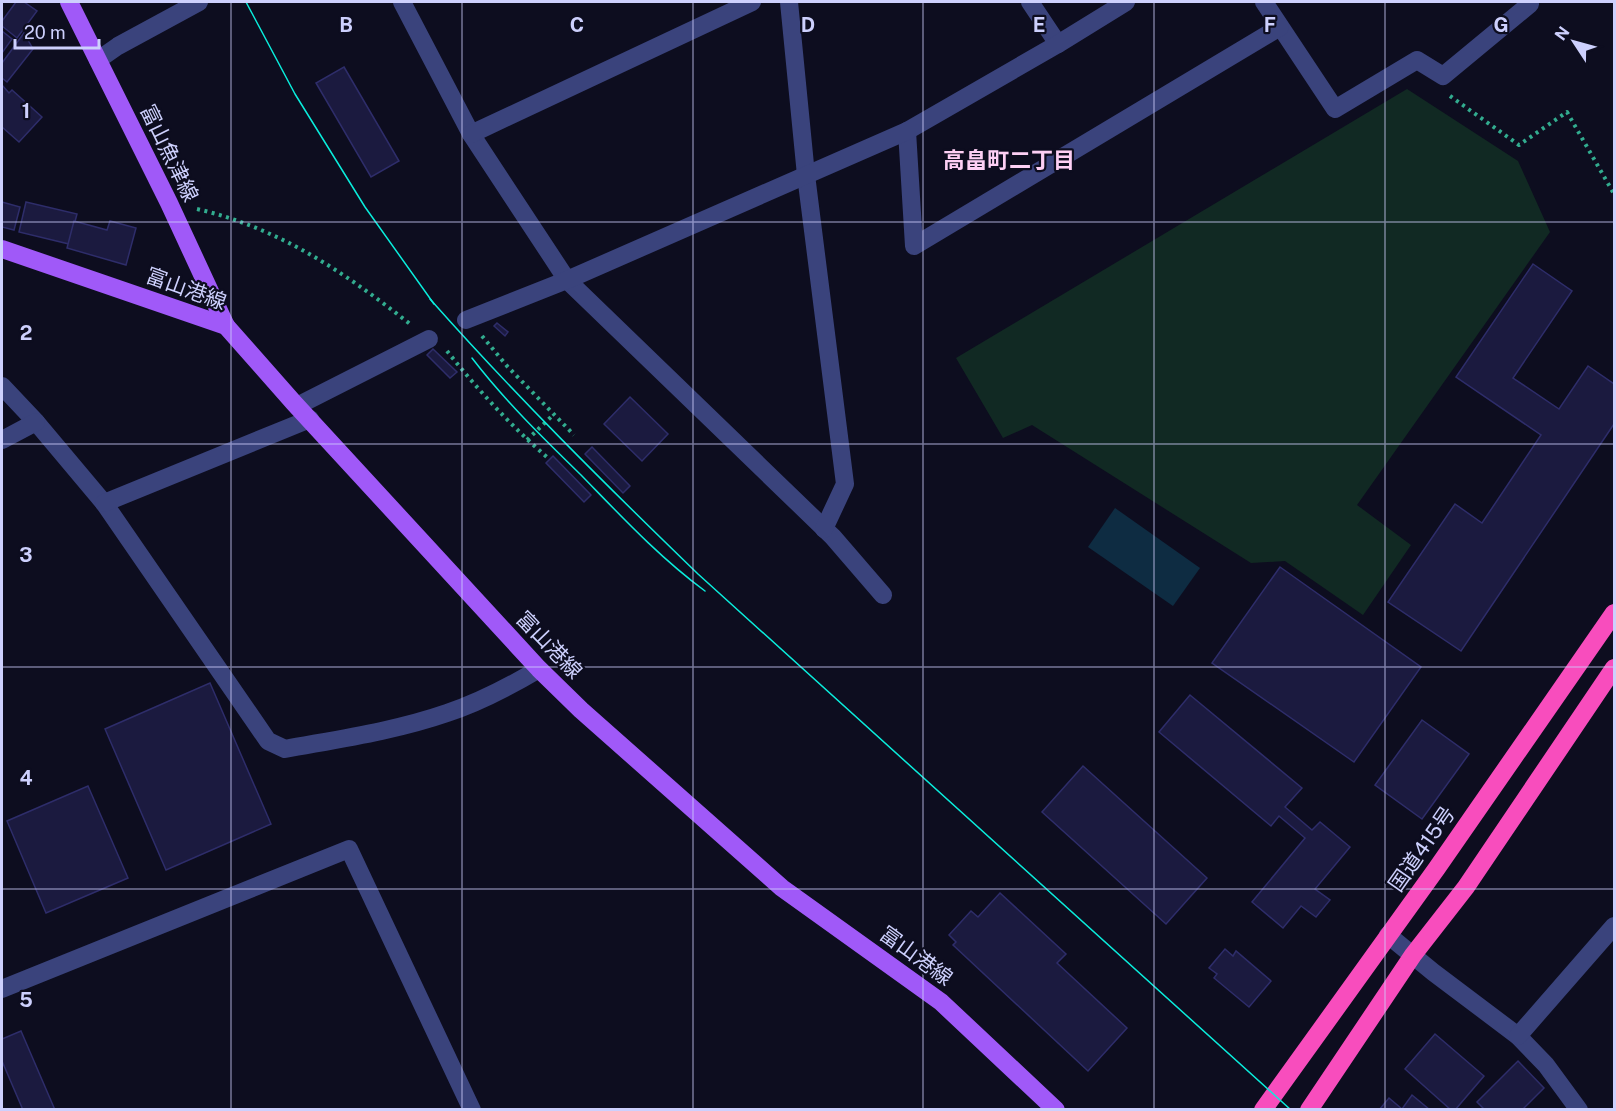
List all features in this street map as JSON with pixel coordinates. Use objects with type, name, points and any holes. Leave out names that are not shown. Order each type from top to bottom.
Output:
[{"type":"highway","name":"国道415号","points":[[1263,1110],[1614,613]]},
{"type":"highway","points":[[1308,1110],[1413,955],[1466,887],[1614,668]]},
{"type":"main road","name":"富山魚津線","points":[[69,2],[170,203],[226,326]]},
{"type":"main road","name":"富山港線","points":[[2,249],[226,326],[539,669],[581,710],[782,888],[941,1002],[1056,1110]]},
{"type":"street","points":[[98,60],[118,46],[199,2]]},
{"type":"street","points":[[402,2],[471,134],[567,280],[824,529],[883,595]]},
{"type":"street","points":[[471,134],[752,2]]},
{"type":"street","points":[[789,2],[806,175],[845,484],[824,529]]},
{"type":"street","points":[[1030,2],[1058,44]]},
{"type":"street","points":[[470,318],[567,280],[907,131],[1126,2]]},
{"type":"street","points":[[1264,2],[1335,109],[1417,60],[1443,76],[1530,4]]},
{"type":"street","points":[[907,131],[914,246],[1281,27]]},
{"type":"street","points":[[297,406],[429,339]]},
{"type":"street","points":[[2,386],[36,422],[104,503],[268,741],[285,749],[412,724],[450,713],[522,680],[539,669]]},
{"type":"street","points":[[104,503],[310,419]]},
{"type":"street","points":[[2,440],[36,422]]},
{"type":"street","points":[[2,989],[349,849],[472,1110]]},
{"type":"street","points":[[1518,1036],[1614,926]]},
{"type":"street","points":[[1388,935],[1518,1036],[1546,1065],[1579,1110]]},
{"type":"path","points":[[1437,72],[1446,93],[1519,145],[1567,112],[1614,194]]},
{"type":"path","points":[[170,203],[231,218],[282,238],[328,264],[381,301],[429,339],[443,346],[483,396],[549,459]]},
{"type":"path","points":[[470,318],[507,366],[574,435]]},
{"type":"path","points":[[527,440],[553,414]]},
{"type":"green space","points":[[1407,89],[1518,161],[1550,232],[1357,505],[1411,545],[1363,615],[1285,561],[1251,563],[1032,425],[1003,438],[956,358]]},
{"type":"water","points":[[1115,508],[1200,568],[1173,606],[1088,547]]},
{"type":"building","points":[[16,2],[24,2],[37,11],[17,38],[2,26],[2,21]]},
{"type":"building","points":[[2,31],[12,39],[2,53]]},
{"type":"building","points":[[24,33],[33,49],[7,82],[2,78],[2,63]]},
{"type":"building","points":[[344,67],[399,161],[371,177],[316,83]]},
{"type":"building","points":[[2,85],[9,93],[12,90],[42,117],[19,142],[2,127]]},
{"type":"building","points":[[2,202],[20,207],[14,230],[2,227]]},
{"type":"building","points":[[26,202],[77,214],[69,244],[19,232]]},
{"type":"building","points":[[74,221],[107,230],[110,221],[136,228],[126,265],[67,248]]},
{"type":"building","points":[[1533,264],[1572,291],[1513,378],[1559,409],[1588,366],[1614,384],[1614,424],[1461,651],[1388,602],[1455,504],[1482,523],[1541,435],[1456,377]]},
{"type":"building","points":[[497,323],[508,332],[505,336],[494,326]]},
{"type":"building","points":[[433,349],[457,372],[450,378],[427,355]]},
{"type":"building","points":[[630,397],[668,434],[642,461],[604,424]]},
{"type":"building","points":[[592,447],[630,486],[623,493],[585,454]]},
{"type":"building","points":[[553,456],[591,495],[584,502],[546,463]]},
{"type":"building","points":[[1280,567],[1421,667],[1354,762],[1212,663]]},
{"type":"building","points":[[210,683],[271,824],[166,870],[105,729]]},
{"type":"building","points":[[1190,695],[1302,788],[1285,807],[1312,830],[1320,822],[1350,847],[1315,889],[1330,900],[1316,917],[1301,906],[1283,928],[1252,902],[1305,838],[1279,816],[1271,826],[1159,732]]},
{"type":"building","points":[[1422,720],[1469,754],[1422,819],[1375,785]]},
{"type":"building","points":[[1083,766],[1207,878],[1166,924],[1042,812]]},
{"type":"building","points":[[88,786],[128,878],[46,913],[7,821]]},
{"type":"building","points":[[1000,893],[1066,954],[1057,963],[1127,1028],[1088,1071],[953,945],[956,942],[949,935],[971,911],[978,917]]},
{"type":"building","points":[[1225,949],[1233,956],[1236,951],[1271,981],[1249,1007],[1214,978],[1217,974],[1209,968]]},
{"type":"building","points":[[21,1031],[55,1110],[23,1110],[2,1061],[2,1039]]},
{"type":"building","points":[[1435,1034],[1484,1076],[1455,1110],[1451,1110],[1405,1069]]},
{"type":"building","points":[[1518,1061],[1544,1088],[1522,1110],[1485,1110],[1477,1102]]},
{"type":"building","points":[[1412,1095],[1430,1110],[1379,1110],[1389,1098],[1402,1109]]},
{"type":"tram line","points":[[246,2],[295,94],[365,207],[434,304]]},
{"type":"tram line","points":[[430,299],[561,439],[698,574],[1291,1110]]},
{"type":"tram line","points":[[472,358],[525,419],[626,521],[656,550],[705,591]]},
{"type":"district","name":"高畠町二丁目","points":[[1009,160]]}]
